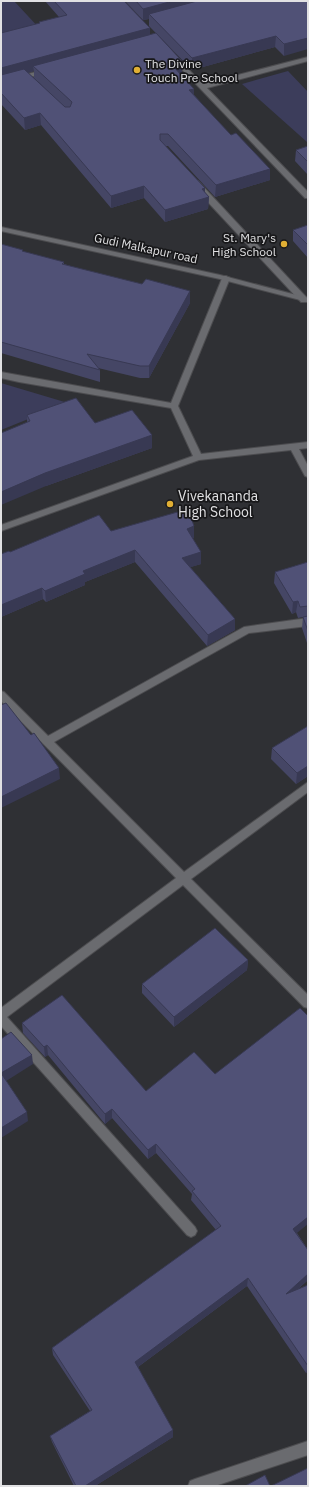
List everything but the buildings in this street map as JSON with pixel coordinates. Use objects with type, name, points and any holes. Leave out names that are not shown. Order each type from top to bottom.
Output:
[{"type":"street","points":[[169,52],[201,87],[308,196]]},
{"type":"street","points":[[201,87],[308,58]]},
{"type":"street","points":[[1,83],[29,79],[55,68]]},
{"type":"street","points":[[191,178],[306,300]]},
{"type":"street","name":"Gudi Malkapur road","points":[[1,229],[226,278],[306,300]]},
{"type":"street","points":[[198,457],[174,406],[226,278]]},
{"type":"street","points":[[1,375],[174,406]]},
{"type":"street","points":[[1,528],[198,457],[308,445]]},
{"type":"street","points":[[294,447],[308,474]]},
{"type":"street","points":[[47,741],[247,630],[308,622]]},
{"type":"street","points":[[1,695],[308,1004]]},
{"type":"street","points":[[191,1231],[1,1017],[308,786]]},
{"type":"street","points":[[195,1486],[308,1448]]},
{"type":"shaded area","points":[[1,1],[14,1],[41,30],[1,42]]},
{"type":"shaded area","points":[[288,71],[308,92],[308,142],[242,84]]},
{"type":"shaded area","points":[[1,383],[68,403],[1,430]]},
{"type":"place","name":"The Divine Touch Pre School","points":[[137,70]]},
{"type":"place","name":"St. Mary's High School","points":[[284,244]]},
{"type":"place","name":"Vivekananda High School","points":[[170,504]]}]
